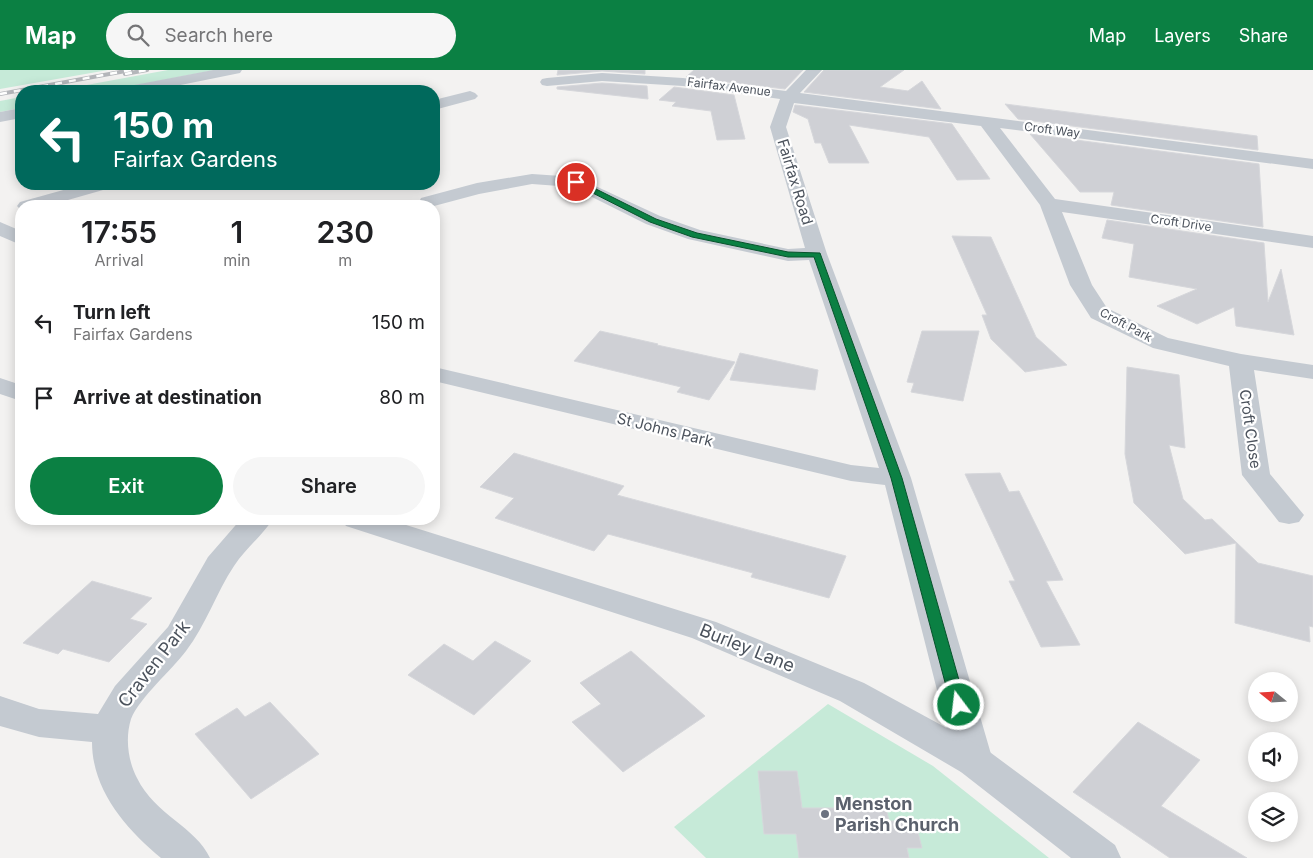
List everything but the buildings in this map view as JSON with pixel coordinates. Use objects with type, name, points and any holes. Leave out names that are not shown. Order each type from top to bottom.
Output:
[{"type":"street","points":[[159,85],[235,70]]},
{"type":"street","name":"Fairfax Road","points":[[814,70],[790,94],[781,110],[778,127],[817,254],[897,478],[974,761]]},
{"type":"street","name":"Fairfax Avenue","points":[[547,82],[602,77],[656,79],[790,94]]},
{"type":"street","name":"Croft Way","points":[[790,94],[1313,164]]},
{"type":"street","points":[[440,104],[470,96]]},
{"type":"street","points":[[0,117],[15,114]]},
{"type":"street","name":"Croft Park","points":[[986,121],[1050,204],[1081,286],[1099,313],[1161,343],[1241,361],[1313,372]]},
{"type":"street","points":[[436,200],[477,189],[532,179],[576,182],[653,220],[695,235],[788,255],[817,254]]},
{"type":"street","points":[[48,200],[83,190]]},
{"type":"street","name":"Croft Drive","points":[[1050,204],[1313,242]]},
{"type":"street","points":[[0,214],[15,210]]},
{"type":"street","points":[[0,228],[15,236]]},
{"type":"street","name":"Croft Close","points":[[1241,361],[1256,475],[1288,515]]},
{"type":"street","name":"St Johns Park","points":[[440,375],[842,471],[897,478]]},
{"type":"street","points":[[0,385],[15,391]]},
{"type":"street","name":"Craven Park","points":[[109,729],[120,706],[179,636],[200,602],[215,572],[236,542],[252,525]]},
{"type":"street","name":"Burley Lane","points":[[375,525],[704,630],[852,692],[974,761],[1100,858]]},
{"type":"street","points":[[0,710],[12,716],[49,724],[109,729],[111,752],[122,790],[149,824],[190,858]]},
{"type":"green space","points":[[0,70],[108,70],[15,85],[0,89]]},
{"type":"green space","points":[[168,70],[215,70],[136,85],[87,85]]},
{"type":"green space","points":[[15,98],[15,109],[0,112],[0,101]]},
{"type":"green space","points":[[828,704],[933,766],[1049,858],[706,858],[674,827]]},
{"type":"railway","points":[[49,85],[131,70]]},
{"type":"railway","points":[[125,74],[147,70]]},
{"type":"railway","points":[[0,94],[15,91]]},
{"type":"place","name":"Menston Parish Church","points":[[825,814]]},
{"type":"route","points":[[576,182],[653,220],[695,235],[748,248],[788,255],[817,254],[897,478],[959,705]]}]
